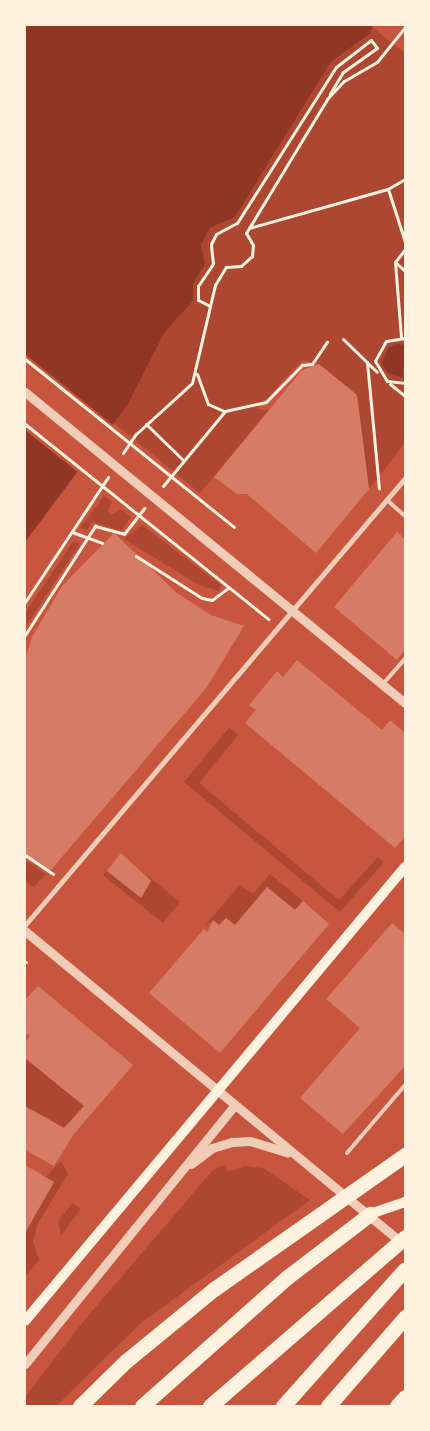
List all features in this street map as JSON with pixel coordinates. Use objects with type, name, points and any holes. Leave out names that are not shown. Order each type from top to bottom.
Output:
[{"type":"highway","points":[[80,1406],[126,1361],[214,1289],[405,1155]]},
{"type":"highway","points":[[142,1406],[286,1278],[370,1214]]},
{"type":"highway","points":[[210,1406],[290,1339],[405,1236]]},
{"type":"highway","points":[[283,1406],[405,1269]]},
{"type":"highway","points":[[328,1406],[405,1317]]},
{"type":"highway","points":[[397,1406],[405,1396]]},
{"type":"main road","points":[[25,1320],[217,1089],[404,869]]},
{"type":"main road","points":[[370,1214],[405,1202]]},
{"type":"street","points":[[25,392],[216,545],[405,703]]},
{"type":"street","points":[[25,925],[405,478]]},
{"type":"street","points":[[25,930],[295,1155],[370,1214],[405,1245]]},
{"type":"street","points":[[25,1364],[235,1105]]},
{"type":"street","points":[[178,1174],[212,1148],[232,1142],[250,1141],[295,1155]]},
{"type":"lane","points":[[387,500],[405,516]]},
{"type":"lane","points":[[383,684],[405,658]]},
{"type":"lane","points":[[348,1153],[405,1085]]},
{"type":"path","points":[[328,99],[344,81],[377,62],[405,27]]},
{"type":"path","points":[[208,305],[198,300],[198,286],[213,264],[211,244],[216,234],[238,223],[336,67],[371,40],[376,48],[343,72],[249,228],[252,256],[241,266],[226,267],[208,305],[197,374],[205,401],[225,411]]},
{"type":"path","points":[[249,228],[388,189],[405,179]]},
{"type":"path","points":[[388,189],[405,242]]},
{"type":"path","points":[[399,224],[405,220]]},
{"type":"path","points":[[381,376],[376,354],[386,341],[403,337],[395,262],[405,249]]},
{"type":"path","points":[[395,262],[405,271]]},
{"type":"path","points":[[343,339],[381,376],[405,396]]},
{"type":"path","points":[[160,489],[225,411],[266,402],[302,365],[312,364],[327,342]]},
{"type":"path","points":[[25,359],[234,527]]},
{"type":"path","points":[[367,362],[379,488]]},
{"type":"path","points":[[120,458],[146,424],[197,374]]},
{"type":"path","points":[[387,381],[405,383]]},
{"type":"path","points":[[25,424],[268,619]]},
{"type":"path","points":[[146,424],[184,460]]},
{"type":"path","points":[[25,602],[110,473]]},
{"type":"path","points":[[25,634],[95,526],[124,534],[148,504]]},
{"type":"path","points":[[72,532],[102,543]]},
{"type":"path","points":[[136,556],[202,598],[212,600],[229,587]]},
{"type":"path","points":[[25,854],[53,874]]},
{"type":"shaded area","points":[[25,25],[373,25],[370,34],[331,62],[235,217],[210,228],[201,245],[205,264],[193,284],[193,301],[164,333],[128,404],[25,542]]},
{"type":"shaded area","points":[[372,27],[405,53],[405,443],[369,489],[357,395],[319,364],[303,360],[257,409],[269,410],[200,493],[114,423],[164,333],[193,301],[193,284],[205,264],[201,245],[210,228],[235,217],[331,62],[370,35]]},
{"type":"shaded area","points":[[398,344],[405,345],[403,378],[387,373],[382,363],[388,348]]},
{"type":"shaded area","points":[[104,496],[112,502],[108,510],[111,515],[121,509],[131,517],[121,531],[93,522],[87,530],[80,528]]},
{"type":"shaded area","points":[[142,525],[221,585],[219,591],[199,585],[124,539]]},
{"type":"shaded area","points":[[73,542],[80,543],[25,628],[25,613]]},
{"type":"shaded area","points":[[229,728],[238,735],[199,783],[339,900],[378,857],[384,862],[340,912],[184,782]]},
{"type":"shaded area","points":[[25,860],[46,874],[34,887],[25,881]]},
{"type":"shaded area","points":[[107,871],[141,897],[151,881],[146,874],[180,902],[163,923],[103,875]]},
{"type":"shaded area","points":[[270,874],[303,901],[295,910],[267,887],[235,925],[226,918],[219,925],[213,921],[205,925],[240,885],[253,894]]},
{"type":"shaded area","points":[[25,1058],[84,1106],[64,1128],[25,1106]]},
{"type":"shaded area","points":[[61,1161],[68,1174],[38,1223],[33,1241],[39,1260],[25,1278],[25,1233],[54,1182],[45,1177]]},
{"type":"shaded area","points":[[224,1165],[228,1172],[245,1166],[263,1168],[310,1200],[141,1323],[56,1406],[25,1406],[25,1397],[82,1323],[213,1170]]},
{"type":"shaded area","points":[[72,1203],[81,1209],[61,1235],[58,1222]]},
{"type":"pier","points":[[25,354],[114,426],[79,473],[25,430]]},
{"type":"building","points":[[319,364],[357,395],[369,489],[316,553],[247,494],[237,494],[214,477],[302,370]]},
{"type":"building","points":[[397,532],[405,539],[405,650],[397,660],[334,607]]},
{"type":"building","points":[[114,533],[177,593],[211,615],[244,626],[207,687],[50,871],[25,854],[25,660],[32,637],[62,586]]},
{"type":"building","points":[[297,660],[382,730],[390,720],[405,733],[405,837],[395,848],[245,723],[256,710],[249,705],[277,671],[283,677]]},
{"type":"building","points":[[121,853],[151,881],[141,898],[107,871]]},
{"type":"building","points":[[267,887],[295,910],[303,901],[329,924],[220,1053],[149,993],[204,929],[207,932],[213,920],[219,925],[226,918],[235,925]]},
{"type":"building","points":[[392,923],[405,934],[405,1066],[343,1134],[300,1098],[360,1028],[326,999]]},
{"type":"building","points":[[38,986],[133,1065],[74,1134],[54,1166],[25,1150],[25,1106],[64,1128],[84,1106],[25,1058],[25,1042],[30,1036],[25,1032],[25,1000]]},
{"type":"building","points":[[25,1165],[54,1182],[25,1233]]}]
